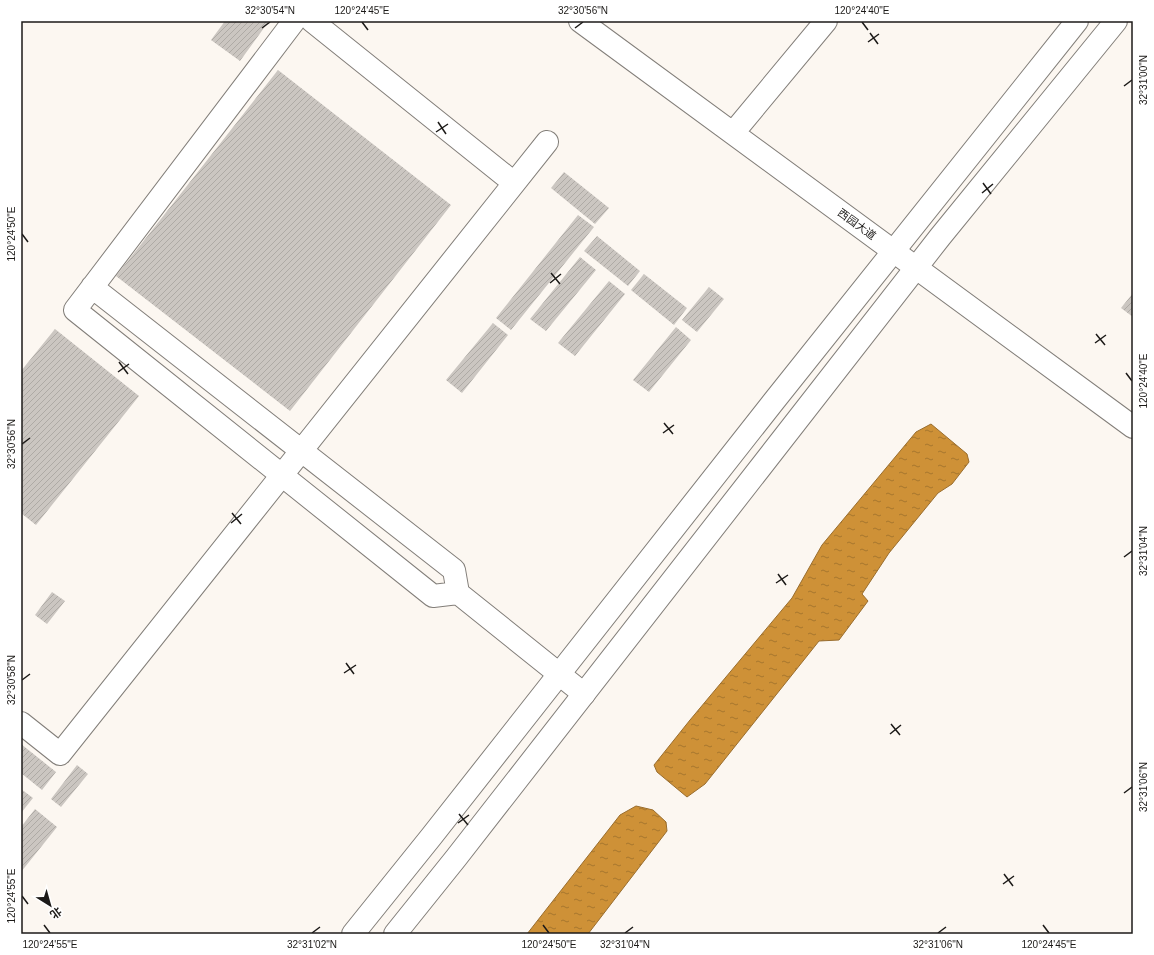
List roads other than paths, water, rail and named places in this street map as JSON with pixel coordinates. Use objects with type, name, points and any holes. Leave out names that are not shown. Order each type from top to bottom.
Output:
[{"type":"main road","points":[[294,21],[75,310],[433,596],[458,593]]},
{"type":"main road","points":[[312,21],[514,183]]},
{"type":"main road","name":"西园大道","points":[[580,21],[1133,427]]},
{"type":"main road","points":[[734,134],[826,21]]},
{"type":"main road","points":[[353,934],[1077,21]]},
{"type":"main road","points":[[395,934],[940,237],[1116,21]]},
{"type":"main road","points":[[21,723],[60,754],[547,142]]},
{"type":"main road","points":[[92,287],[454,570],[458,593],[584,694]]},
{"type":"water","points":[[931,424],[967,454],[969,462],[952,484],[938,493],[889,553],[862,594],[868,601],[839,640],[819,641],[705,784],[687,797],[657,772],[654,765],[792,598],[822,545],[916,432]]},
{"type":"water","points":[[636,806],[653,810],[666,822],[667,831],[588,934],[527,934],[620,815]]}]
